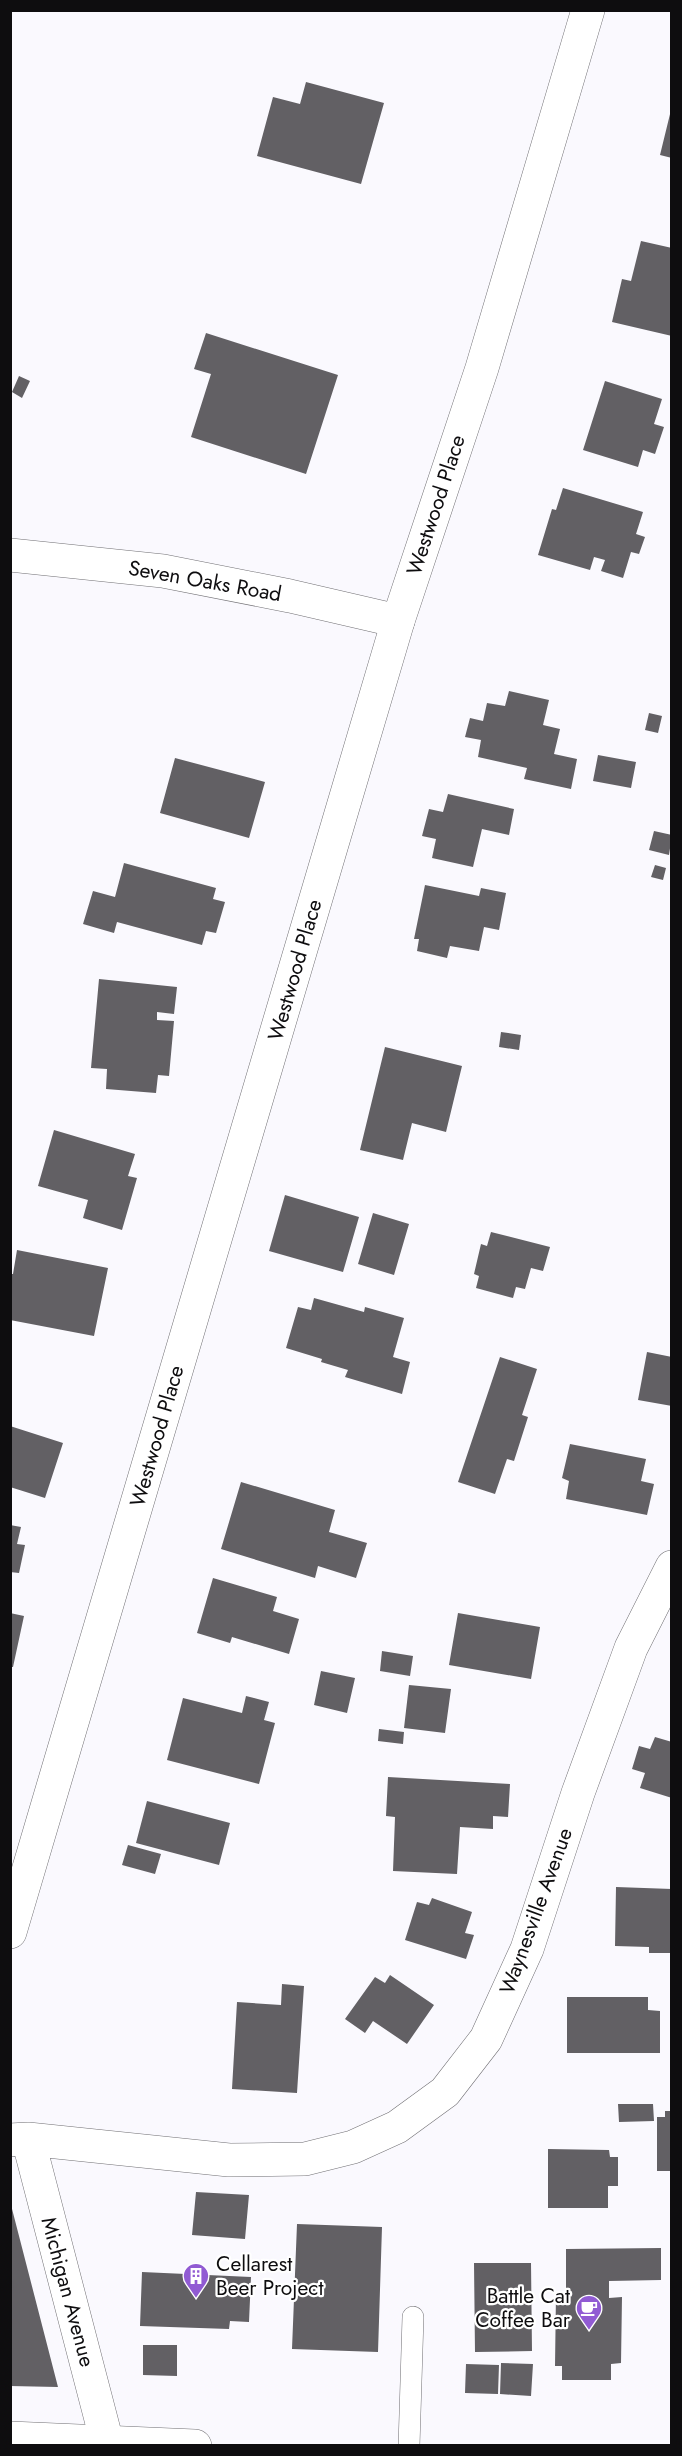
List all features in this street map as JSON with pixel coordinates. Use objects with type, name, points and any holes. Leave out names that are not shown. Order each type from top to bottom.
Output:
[{"type":"street","name":"Westwood Place","points":[[10,1932],[398,621],[482,368],[588,10]]},
{"type":"street","name":"Seven Oaks Road","points":[[10,555],[163,571],[290,596],[398,621]]},
{"type":"street","name":"Waynesville Avenue","points":[[19,2140],[229,2160],[305,2159],[353,2147],[397,2127],[445,2092],[486,2039],[527,1949],[578,1793],[631,1648],[672,1567]]},
{"type":"street","name":"Michigan Avenue","points":[[19,2140],[108,2444]]},
{"type":"street","points":[[10,2438],[108,2444],[195,2445]]},
{"type":"lane","points":[[409,2445],[413,2317]]},
{"type":"building","points":[[306,82],[384,103],[361,184],[257,156],[273,97],[300,104]]},
{"type":"building","points":[[672,110],[672,158],[660,155]]},
{"type":"building","points":[[641,241],[672,248],[672,336],[612,322],[622,279],[631,281]]},
{"type":"building","points":[[206,333],[338,375],[306,474],[191,437],[211,374],[194,369]]},
{"type":"building","points":[[19,376],[30,381],[22,398],[12,392]]},
{"type":"building","points":[[605,381],[662,399],[654,424],[664,427],[655,454],[643,450],[638,467],[583,450]]},
{"type":"building","points":[[563,488],[643,512],[636,534],[645,537],[639,554],[631,552],[623,578],[601,571],[605,560],[594,557],[590,570],[538,555],[552,509],[556,510]]},
{"type":"building","points":[[509,691],[549,700],[543,725],[560,729],[554,754],[577,759],[571,789],[524,779],[527,768],[478,757],[481,740],[465,737],[470,718],[483,721],[487,703],[505,706]]},
{"type":"building","points":[[649,713],[662,716],[658,733],[645,730]]},
{"type":"building","points":[[598,755],[636,762],[631,788],[593,781]]},
{"type":"building","points":[[175,758],[265,782],[249,838],[160,813]]},
{"type":"building","points":[[448,794],[514,809],[509,835],[482,829],[473,867],[432,858],[436,839],[422,836],[429,809],[443,812]]},
{"type":"building","points":[[654,831],[672,835],[669,855],[649,850]]},
{"type":"building","points":[[124,863],[216,888],[213,899],[225,902],[216,933],[206,931],[202,945],[117,922],[114,933],[83,924],[93,891],[115,897]]},
{"type":"building","points":[[655,865],[666,868],[663,880],[651,877]]},
{"type":"building","points":[[425,885],[479,896],[481,888],[506,893],[499,930],[484,927],[479,951],[450,946],[447,958],[417,951],[419,939],[414,939]]},
{"type":"building","points":[[99,979],[177,987],[174,1014],[157,1012],[157,1020],[174,1021],[169,1076],[158,1075],[156,1093],[106,1089],[107,1069],[91,1068]]},
{"type":"building","points":[[501,1032],[521,1035],[519,1050],[499,1047]]},
{"type":"building","points":[[385,1047],[462,1066],[446,1132],[412,1123],[403,1160],[360,1150]]},
{"type":"building","points":[[54,1130],[135,1154],[128,1176],[137,1178],[122,1230],[83,1218],[88,1200],[38,1186]]},
{"type":"building","points":[[285,1195],[359,1217],[343,1272],[269,1251]]},
{"type":"building","points":[[373,1213],[409,1224],[394,1275],[358,1264]]},
{"type":"building","points":[[491,1232],[550,1247],[543,1271],[531,1268],[525,1289],[516,1287],[513,1298],[476,1288],[479,1276],[474,1274],[481,1244],[487,1246]]},
{"type":"building","points":[[17,1250],[108,1268],[94,1336],[10,1320],[10,1274],[13,1274]]},
{"type":"building","points":[[314,1298],[364,1312],[365,1307],[404,1318],[393,1357],[410,1362],[402,1394],[345,1377],[348,1370],[286,1348],[298,1307],[311,1310]]},
{"type":"building","points":[[647,1352],[672,1357],[672,1406],[638,1400]]},
{"type":"building","points":[[500,1357],[537,1369],[522,1415],[528,1417],[514,1461],[507,1459],[495,1494],[458,1482]]},
{"type":"building","points":[[10,1426],[63,1443],[45,1498],[10,1487]]},
{"type":"building","points":[[570,1444],[646,1459],[641,1481],[654,1484],[647,1515],[566,1499],[569,1481],[562,1478]]},
{"type":"building","points":[[241,1482],[335,1510],[329,1532],[367,1543],[356,1578],[318,1566],[315,1578],[221,1549]]},
{"type":"building","points":[[10,1525],[21,1527],[17,1544],[25,1545],[19,1573],[10,1572]]},
{"type":"building","points":[[213,1578],[277,1597],[273,1611],[299,1619],[289,1654],[232,1637],[230,1643],[197,1633]]},
{"type":"building","points":[[10,1613],[24,1616],[13,1667],[10,1667]]},
{"type":"building","points":[[458,1613],[540,1627],[531,1679],[449,1665]]},
{"type":"building","points":[[382,1651],[413,1656],[410,1676],[380,1671]]},
{"type":"building","points":[[321,1671],[355,1678],[347,1713],[314,1705]]},
{"type":"building","points":[[409,1685],[451,1689],[445,1733],[404,1728]]},
{"type":"building","points":[[246,1696],[269,1702],[264,1720],[275,1723],[259,1784],[167,1760],[183,1698],[242,1713]]},
{"type":"building","points":[[379,1729],[404,1732],[403,1744],[378,1741]]},
{"type":"building","points":[[655,1737],[672,1742],[672,1798],[640,1788],[645,1773],[632,1769],[639,1746],[650,1749]]},
{"type":"building","points":[[388,1777],[510,1784],[508,1817],[493,1816],[493,1829],[460,1827],[457,1874],[393,1871],[395,1817],[386,1816]]},
{"type":"building","points":[[147,1801],[230,1823],[219,1865],[136,1843]]},
{"type":"building","points":[[128,1845],[161,1854],[155,1874],[122,1865]]},
{"type":"building","points":[[616,1887],[672,1889],[672,1953],[649,1953],[649,1947],[615,1946]]},
{"type":"building","points":[[432,1898],[472,1912],[465,1933],[474,1935],[466,1959],[405,1940],[417,1902],[429,1905]]},
{"type":"building","points":[[390,1975],[434,2005],[407,2044],[373,2021],[365,2033],[345,2019],[375,1977],[385,1983]]},
{"type":"building","points":[[282,1984],[304,1986],[297,2093],[232,2089],[237,2002],[281,2005]]},
{"type":"building","points":[[567,1997],[648,1997],[648,2010],[660,2011],[660,2053],[567,2053]]},
{"type":"building","points":[[618,2104],[653,2104],[654,2121],[619,2122]]},
{"type":"building","points":[[665,2111],[672,2111],[672,2171],[657,2171],[657,2117],[665,2117]]},
{"type":"building","points":[[548,2149],[609,2150],[610,2157],[618,2157],[618,2186],[608,2186],[608,2208],[548,2208]]},
{"type":"building","points":[[196,2192],[249,2195],[245,2239],[192,2235]]},
{"type":"building","points":[[11,2205],[58,2387],[10,2386]]},
{"type":"building","points":[[297,2224],[382,2227],[378,2352],[292,2349]]},
{"type":"building","name":"Battle Cat Coffee Bar","points":[[661,2248],[661,2280],[609,2281],[609,2298],[622,2297],[621,2363],[611,2364],[611,2380],[562,2380],[562,2366],[555,2366],[556,2293],[566,2292],[566,2249]]},
{"type":"building","points":[[474,2263],[531,2263],[532,2351],[475,2352]]},
{"type":"building","name":"Cellarest Beer Project","points":[[142,2272],[251,2277],[249,2322],[230,2321],[229,2329],[140,2326]]},
{"type":"building","points":[[143,2345],[177,2345],[177,2376],[143,2375]]},
{"type":"building","points":[[501,2363],[533,2364],[531,2396],[500,2394]]},
{"type":"building","points":[[466,2364],[499,2365],[498,2394],[465,2393]]},
{"type":"place","name":"Cellarest Beer Project","points":[[196,2299]]},
{"type":"place","name":"Battle Cat Coffee Bar","points":[[589,2331]]}]
